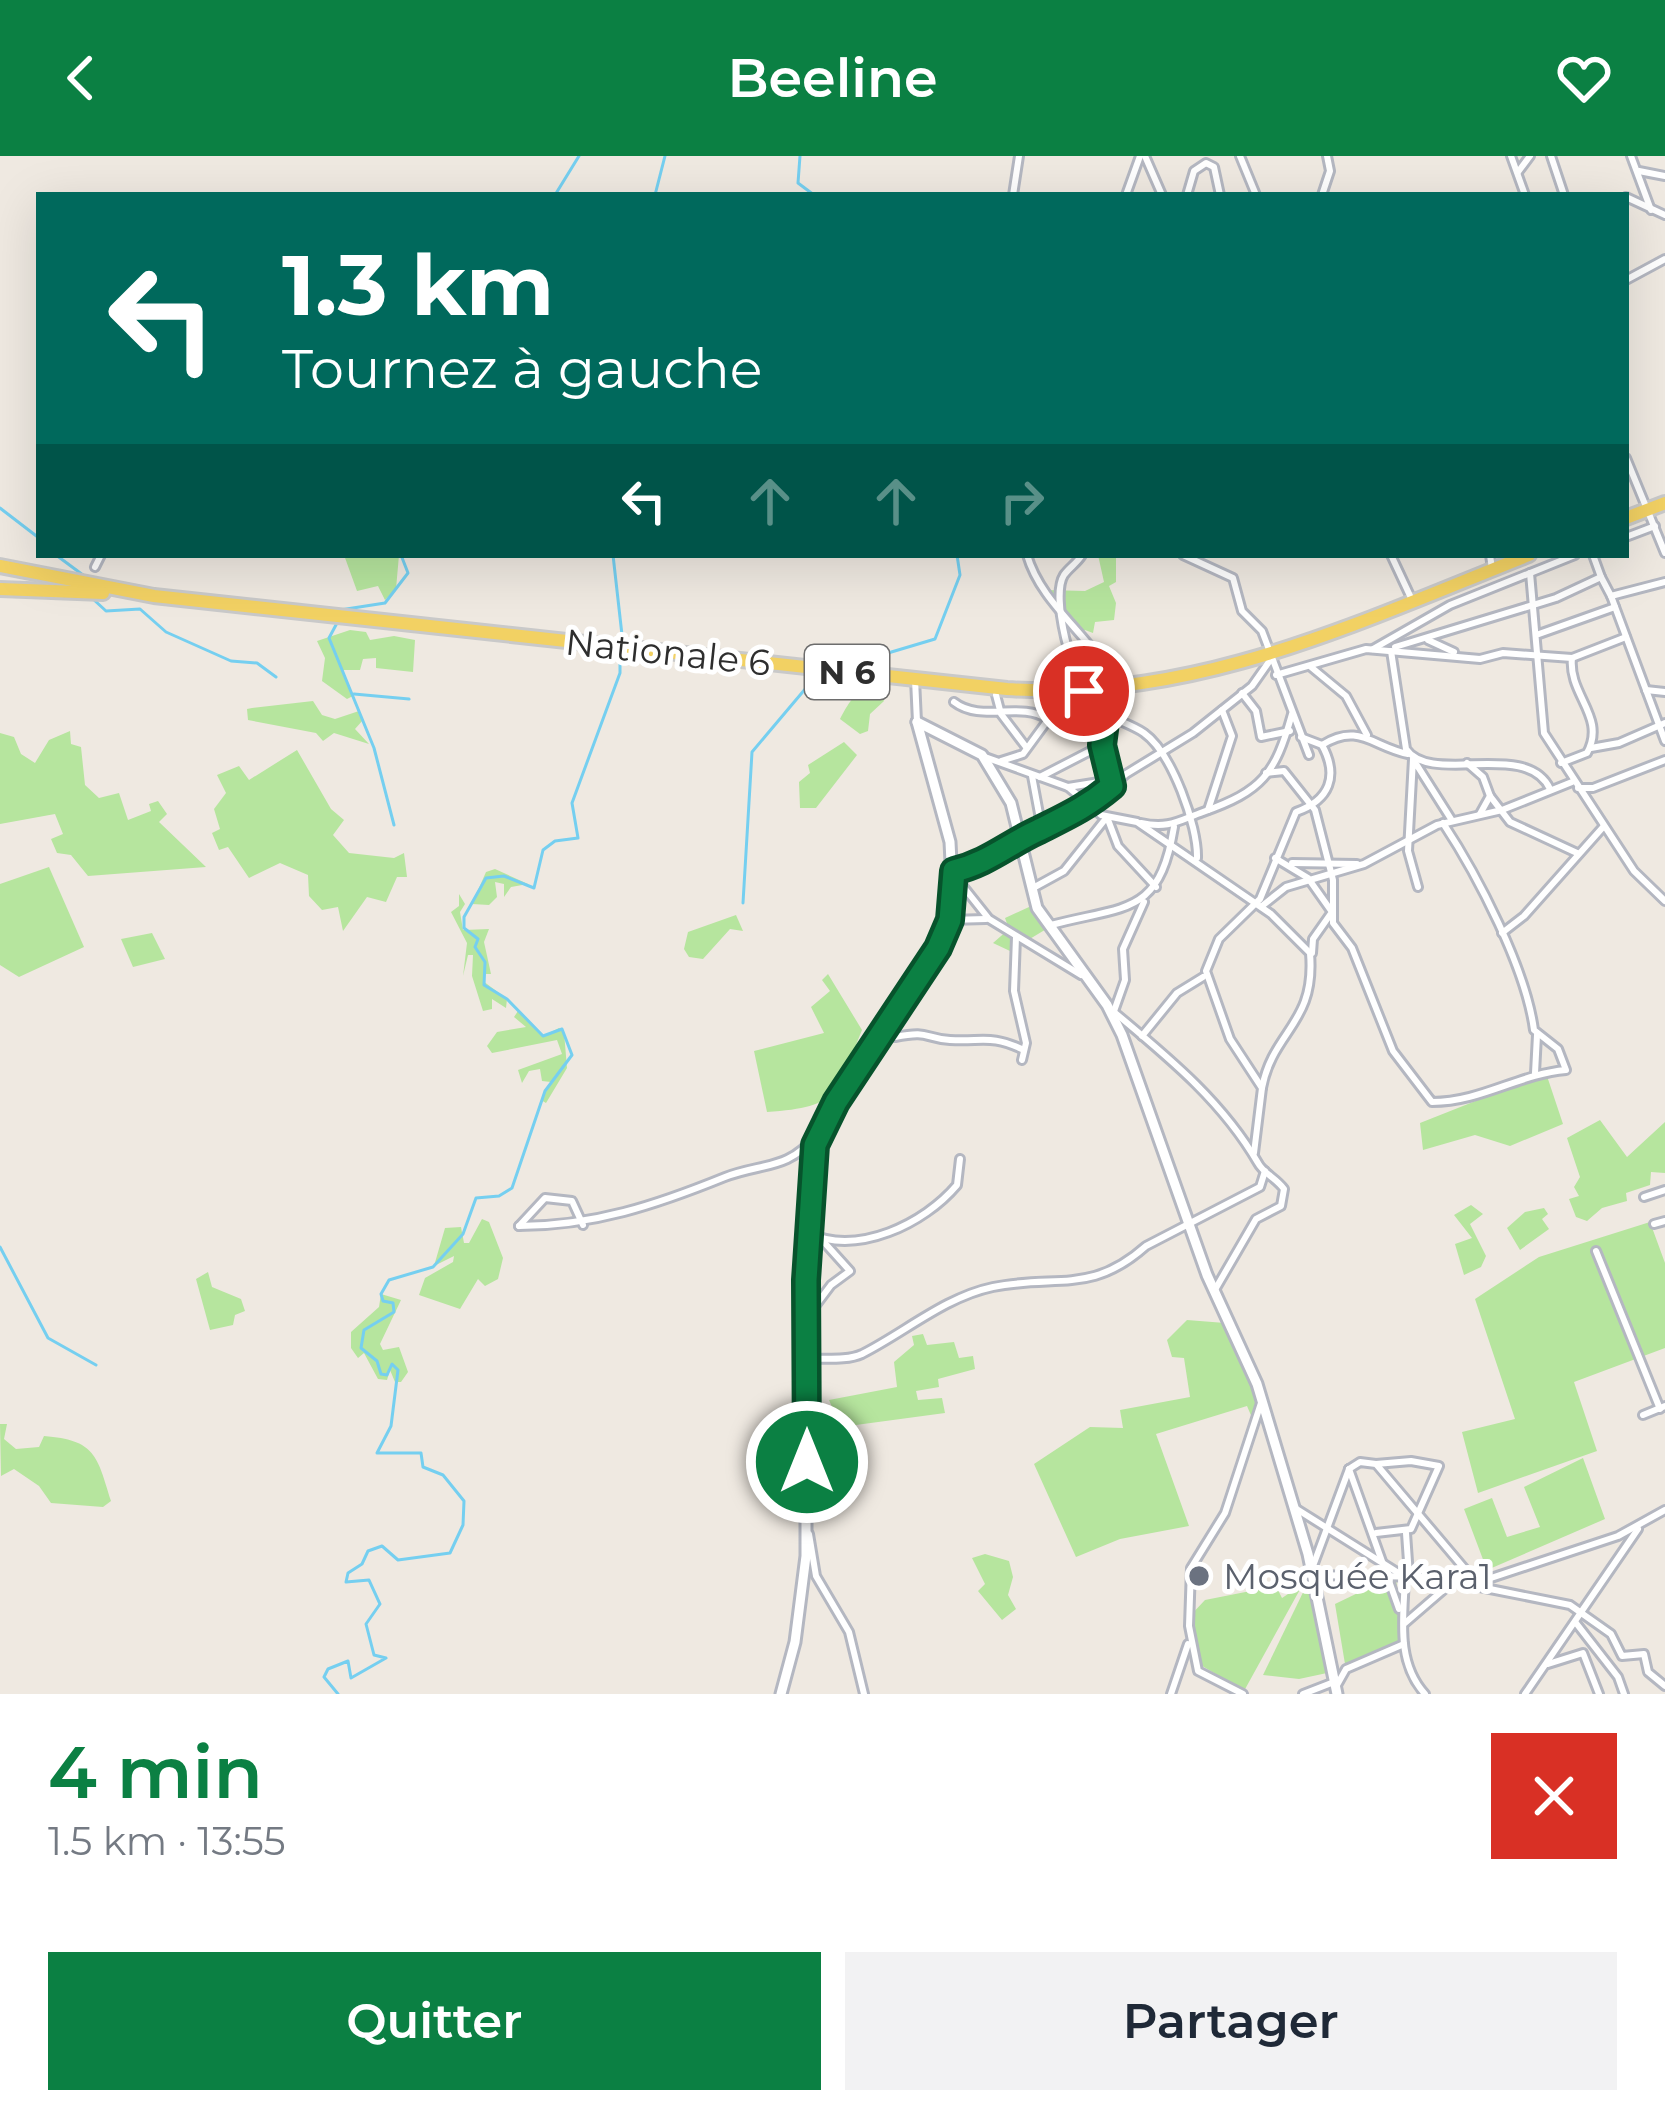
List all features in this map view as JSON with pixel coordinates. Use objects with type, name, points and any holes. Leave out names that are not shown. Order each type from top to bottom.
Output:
[{"type":"main road","points":[[1629,517],[1665,502]]},
{"type":"main road","name":"Nationale 6","points":[[0,589],[146,595],[916,679],[1084,691],[1218,672],[1270,657],[1412,600],[1491,562]]},
{"type":"main road","name":"Nationale 6","points":[[0,566],[146,595]]},
{"type":"street","points":[[1013,192],[1019,156]]},
{"type":"street","points":[[1127,192],[1143,156]]},
{"type":"street","points":[[1143,156],[1161,192]]},
{"type":"street","points":[[1240,156],[1254,191]]},
{"type":"street","points":[[1323,192],[1330,170],[1327,156]]},
{"type":"street","points":[[1511,156],[1524,192]]},
{"type":"street","points":[[1517,173],[1530,156]]},
{"type":"street","points":[[1551,156],[1563,192]]},
{"type":"street","points":[[1631,156],[1651,210]]},
{"type":"street","points":[[1187,192],[1194,171],[1206,163],[1214,166],[1219,192]]},
{"type":"street","points":[[1639,171],[1665,176]]},
{"type":"street","points":[[1629,199],[1665,215]]},
{"type":"street","points":[[1629,278],[1665,259]]},
{"type":"street","points":[[1629,465],[1665,552]]},
{"type":"street","points":[[1629,535],[1655,526]]},
{"type":"street","points":[[95,568],[100,558]]},
{"type":"street","points":[[1028,558],[1036,580],[1104,658],[1118,689],[1121,698],[1106,714],[1102,745],[1111,783]]},
{"type":"street","points":[[1079,558],[1064,575],[1057,604],[1084,691],[1106,714],[1143,732],[1162,752],[1192,816],[1197,858]]},
{"type":"street","points":[[1190,558],[1233,578],[1242,611],[1260,627],[1309,755]]},
{"type":"street","points":[[1392,558],[1412,600]]},
{"type":"street","points":[[1276,675],[1372,649],[1450,605],[1568,558]]},
{"type":"street","points":[[1594,558],[1665,741]]},
{"type":"street","points":[[1530,573],[1538,634],[1540,723],[1574,785],[1638,876],[1665,901]]},
{"type":"street","points":[[1389,649],[1534,604],[1600,577]]},
{"type":"street","points":[[1611,596],[1665,582]]},
{"type":"street","points":[[1538,634],[1615,607]]},
{"type":"street","points":[[1427,640],[1480,659],[1503,653],[1537,659],[1572,658],[1626,638]]},
{"type":"street","points":[[1372,649],[1457,653]]},
{"type":"street","points":[[1389,649],[1411,756],[1408,839],[1418,887]]},
{"type":"street","points":[[954,873],[980,865],[1089,806],[1111,783],[1222,710],[1270,657]]},
{"type":"street","points":[[1572,658],[1574,685],[1594,724],[1591,748]]},
{"type":"street","points":[[1311,668],[1346,696],[1367,734]]},
{"type":"street","points":[[583,1225],[572,1201],[545,1198],[518,1226],[583,1225],[791,1161],[820,1129],[938,948],[950,920],[954,873],[917,722],[916,679]]},
{"type":"street","points":[[1646,690],[1665,692]]},
{"type":"street","points":[[1242,693],[1256,711],[1261,737],[1287,730],[1322,745],[1329,759],[1330,786],[1310,807],[1296,812],[1259,906]]},
{"type":"street","points":[[995,695],[1033,774],[1040,819],[1036,831]]},
{"type":"street","points":[[997,762],[1025,751],[1064,698]]},
{"type":"street","points":[[954,702],[967,710],[1035,712],[1047,719]]},
{"type":"street","points":[[1208,810],[1232,736],[1222,710]]},
{"type":"street","points":[[917,722],[997,762],[1068,787],[1107,818],[1174,826],[1240,800],[1266,773],[1292,713]]},
{"type":"street","points":[[1561,763],[1662,724]]},
{"type":"street","points":[[1322,745],[1341,735],[1367,734],[1411,756],[1467,763],[1490,760],[1539,776],[1550,789]]},
{"type":"street","points":[[1033,774],[1102,745]]},
{"type":"street","points":[[982,755],[1011,803],[1047,926],[1111,1011],[1162,1057],[1197,1080],[1265,1171],[1284,1189],[1280,1206],[1256,1219],[1214,1291]]},
{"type":"street","points":[[1411,756],[1532,1001],[1535,1073]]},
{"type":"street","points":[[1275,858],[1331,868],[1364,864],[1447,822],[1498,811],[1550,789],[1593,788],[1665,760]]},
{"type":"street","points":[[1467,763],[1483,777],[1498,811],[1519,827],[1577,853]]},
{"type":"street","points":[[1266,773],[1284,770],[1310,807],[1331,868],[1336,931],[1352,948],[1385,1035],[1432,1102],[1488,1094],[1535,1073],[1566,1070],[1558,1049],[1537,1035]]},
{"type":"street","points":[[1068,787],[1111,783]]},
{"type":"street","points":[[1477,816],[1490,796]]},
{"type":"street","points":[[1033,888],[1064,871],[1107,818]]},
{"type":"street","points":[[1107,818],[1118,846],[1156,887]]},
{"type":"street","points":[[1137,822],[1170,846],[1197,858],[1259,906],[1312,957]]},
{"type":"street","points":[[1174,826],[1156,887],[1145,899],[1125,945],[1125,980],[1111,1011],[1214,1291],[1262,1399],[1311,1572],[1336,1688]]},
{"type":"street","points":[[1502,933],[1524,916],[1604,826]]},
{"type":"street","points":[[1289,862],[1308,878],[1332,912]]},
{"type":"street","points":[[1142,1036],[1177,993],[1198,984],[1219,938],[1259,906],[1331,868]]},
{"type":"street","points":[[954,873],[989,919],[1082,975]]},
{"type":"street","points":[[1047,926],[1145,899]]},
{"type":"street","points":[[1255,1153],[1262,1088],[1278,1046],[1308,1004],[1313,939],[1332,912]]},
{"type":"street","points":[[950,920],[989,919]]},
{"type":"street","points":[[1016,937],[1015,1004],[1022,1060]]},
{"type":"street","points":[[1206,971],[1230,1039],[1262,1088]]},
{"type":"street","points":[[885,1028],[895,1037],[924,1030],[949,1040],[986,1036],[1024,1049]]},
{"type":"street","points":[[781,1694],[795,1642],[807,1531],[808,1233],[810,1179],[820,1129]]},
{"type":"street","points":[[820,1239],[852,1241],[915,1220],[957,1185],[960,1159]]},
{"type":"street","points":[[807,1359],[863,1353],[910,1322],[992,1287],[1088,1282],[1133,1260],[1145,1246],[1190,1227],[1259,1187],[1265,1171]]},
{"type":"street","points":[[1644,1197],[1665,1190]]},
{"type":"street","points":[[1654,1224],[1665,1221]]},
{"type":"street","points":[[806,1319],[831,1285],[850,1271],[820,1239],[808,1233]]},
{"type":"street","points":[[1596,1251],[1662,1408],[1643,1415]]},
{"type":"street","points":[[1243,1694],[1200,1674],[1190,1641],[1192,1568],[1225,1513],[1262,1399]]},
{"type":"street","points":[[1311,1572],[1349,1469],[1360,1462],[1439,1466],[1406,1533],[1406,1576],[1399,1609]]},
{"type":"street","points":[[1376,1464],[1483,1588],[1565,1603],[1611,1634],[1622,1656],[1619,1678]]},
{"type":"street","points":[[1349,1469],[1355,1495],[1376,1532],[1405,1626],[1405,1658],[1425,1694]]},
{"type":"street","points":[[1294,1507],[1406,1576]]},
{"type":"street","points":[[1311,1572],[1494,1577],[1640,1526],[1665,1510]]},
{"type":"street","points":[[1525,1694],[1640,1526]]},
{"type":"street","points":[[807,1531],[816,1576],[849,1632],[864,1694]]},
{"type":"street","points":[[1376,1532],[1406,1533]]},
{"type":"street","points":[[1405,1626],[1411,1614],[1446,1592],[1456,1579]]},
{"type":"street","points":[[1565,1603],[1594,1592]]},
{"type":"street","points":[[1576,1623],[1619,1678],[1624,1694]]},
{"type":"street","points":[[1171,1694],[1177,1664],[1190,1641]]},
{"type":"street","points":[[1336,1688],[1346,1669],[1404,1644]]},
{"type":"street","points":[[1548,1664],[1594,1650]]},
{"type":"street","points":[[1583,1653],[1599,1694]]},
{"type":"street","points":[[1622,1656],[1643,1653],[1648,1672],[1665,1686]]},
{"type":"street","points":[[1303,1694],[1336,1688]]},
{"type":"green space","points":[[345,558],[399,558],[396,589],[385,600],[378,586],[357,591]]},
{"type":"green space","points":[[1099,558],[1116,558],[1116,582],[1109,586],[1116,603],[1114,620],[1095,622],[1093,633],[1085,630],[1076,636],[1047,590],[1085,591],[1104,582]]},
{"type":"green space","points":[[350,630],[366,632],[370,640],[394,636],[415,640],[413,672],[376,668],[376,658],[363,659],[360,670],[343,670],[353,696],[347,699],[322,681],[325,658],[317,641]]},
{"type":"green space","points":[[879,687],[884,701],[870,714],[868,731],[860,734],[840,719],[855,696]]},
{"type":"green space","points":[[313,701],[322,715],[335,719],[359,711],[363,720],[355,729],[369,744],[334,733],[323,741],[316,733],[248,720],[247,709]]},
{"type":"green space","points":[[70,731],[71,744],[81,747],[85,785],[99,798],[119,793],[128,820],[151,811],[149,804],[158,801],[167,814],[159,822],[206,867],[88,876],[71,855],[57,853],[51,839],[63,834],[55,814],[0,824],[0,733],[14,737],[21,754],[35,763],[49,740]]},
{"type":"green space","points":[[844,742],[857,755],[816,808],[800,808],[799,782],[810,773],[808,765]]},
{"type":"green space","points":[[297,750],[331,809],[344,820],[333,835],[349,853],[394,858],[404,853],[407,877],[397,877],[386,902],[367,897],[343,931],[338,907],[322,910],[309,896],[308,875],[280,863],[249,878],[228,847],[219,850],[212,833],[220,829],[214,809],[226,793],[217,775],[239,766],[249,780]]},
{"type":"green space","points":[[49,867],[84,947],[19,977],[0,965],[0,884]]},
{"type":"green space","points":[[495,869],[528,884],[511,887],[504,897],[504,884],[495,882],[497,897],[489,905],[472,904],[486,872]]},
{"type":"green space","points":[[459,894],[465,904],[460,912],[463,930],[489,929],[484,942],[491,974],[483,974],[483,981],[507,999],[506,1008],[492,999],[492,1009],[483,1011],[472,976],[473,955],[468,955],[463,976],[467,943],[451,912],[459,906]]},
{"type":"green space","points":[[1037,908],[1048,928],[1010,951],[993,943],[1009,929],[1005,918]]},
{"type":"green space","points":[[736,915],[743,931],[730,929],[703,959],[689,957],[684,949],[688,932]]},
{"type":"green space","points":[[152,933],[165,959],[133,967],[121,939]]},
{"type":"green space","points":[[828,974],[862,1030],[847,1069],[833,1093],[823,1100],[767,1112],[754,1051],[824,1033],[811,1007],[830,991],[822,980]]},
{"type":"green space","points":[[518,1011],[543,1036],[559,1028],[564,1032],[567,1068],[546,1103],[541,1100],[551,1082],[542,1081],[540,1069],[529,1071],[522,1083],[518,1070],[562,1054],[557,1040],[492,1053],[487,1046],[497,1032],[526,1027],[514,1017]]},
{"type":"green space","points":[[1546,1073],[1563,1124],[1510,1146],[1475,1135],[1423,1150],[1420,1123]]},
{"type":"green space","points":[[1600,1120],[1627,1157],[1665,1122],[1665,1173],[1651,1172],[1650,1185],[1626,1193],[1627,1201],[1602,1208],[1587,1221],[1576,1217],[1569,1199],[1579,1196],[1574,1187],[1580,1177],[1567,1138]]},
{"type":"green space","points":[[1471,1205],[1483,1214],[1470,1224],[1486,1256],[1481,1267],[1464,1275],[1455,1244],[1472,1238],[1454,1215]]},
{"type":"green space","points":[[1544,1208],[1548,1214],[1542,1219],[1549,1229],[1520,1250],[1507,1228],[1525,1212]]},
{"type":"green space","points":[[482,1219],[489,1222],[503,1258],[498,1279],[485,1286],[478,1279],[460,1309],[419,1295],[425,1278],[453,1262],[454,1256],[434,1266],[445,1228],[461,1227],[464,1243],[469,1243]]},
{"type":"green space","points":[[1650,1222],[1665,1263],[1665,1348],[1574,1382],[1597,1451],[1478,1493],[1462,1432],[1515,1419],[1475,1299],[1539,1257]]},
{"type":"green space","points":[[208,1272],[212,1287],[241,1299],[245,1311],[235,1315],[233,1325],[210,1330],[196,1279]]},
{"type":"green space","points":[[381,1294],[401,1300],[380,1344],[383,1350],[399,1347],[408,1372],[401,1382],[395,1382],[390,1370],[387,1380],[378,1379],[364,1353],[358,1358],[351,1348],[351,1332],[379,1307]]},
{"type":"green space","points":[[1187,1320],[1225,1323],[1260,1400],[1253,1420],[1247,1406],[1156,1434],[1189,1526],[1120,1539],[1076,1557],[1034,1464],[1090,1427],[1123,1428],[1120,1410],[1190,1397],[1184,1358],[1172,1357],[1167,1340]]},
{"type":"green space","points":[[923,1334],[927,1345],[954,1342],[959,1358],[973,1356],[975,1369],[938,1379],[939,1387],[916,1391],[918,1400],[942,1398],[945,1413],[841,1427],[829,1400],[897,1387],[894,1362],[914,1345],[912,1336]]},
{"type":"green space","points":[[0,1424],[7,1424],[4,1439],[16,1449],[39,1447],[44,1436],[84,1446],[97,1461],[111,1501],[103,1507],[51,1503],[39,1486],[14,1469],[1,1476]]},
{"type":"green space","points":[[1583,1458],[1605,1519],[1487,1570],[1464,1509],[1492,1498],[1507,1537],[1540,1527],[1524,1487]]},
{"type":"green space","points":[[985,1554],[1009,1561],[1013,1577],[1008,1595],[1016,1609],[1002,1620],[978,1591],[985,1584],[972,1558]]},
{"type":"green space","points":[[1310,1578],[1327,1673],[1299,1679],[1263,1675]]},
{"type":"green space","points":[[1396,1578],[1403,1645],[1346,1670],[1335,1604]]},
{"type":"green space","points":[[1303,1584],[1244,1691],[1199,1664],[1189,1617],[1205,1600],[1276,1586],[1282,1598]]},
{"type":"waterway","points":[[557,192],[579,156]]},
{"type":"waterway","points":[[656,192],[665,156]]},
{"type":"waterway","points":[[800,156],[798,183],[810,192]]},
{"type":"waterway","points":[[0,508],[36,536]]},
{"type":"waterway","points":[[60,558],[87,578]]},
{"type":"waterway","points":[[340,610],[385,603],[408,573],[402,558]]},
{"type":"waterway","points":[[613,558],[622,635]]},
{"type":"waterway","points":[[864,671],[878,656],[935,639],[960,575],[957,558]]},
{"type":"waterway","points":[[93,599],[106,611],[140,609],[166,632],[231,661],[257,663],[276,677]]},
{"type":"waterway","points":[[337,623],[329,638],[374,748],[394,825]]},
{"type":"waterway","points":[[338,1694],[324,1677],[328,1669],[348,1661],[351,1678],[386,1658],[374,1655],[366,1624],[380,1604],[369,1580],[346,1582],[348,1573],[362,1564],[368,1551],[382,1546],[398,1560],[450,1553],[463,1525],[464,1501],[443,1475],[423,1467],[421,1453],[377,1453],[391,1426],[398,1370],[392,1364],[387,1375],[381,1374],[377,1361],[361,1348],[364,1330],[394,1312],[393,1303],[383,1301],[381,1294],[389,1280],[433,1267],[463,1234],[476,1198],[499,1196],[512,1188],[545,1091],[572,1055],[562,1029],[543,1036],[507,999],[484,985],[485,962],[475,947],[478,939],[464,928],[464,917],[486,878],[504,876],[534,888],[543,850],[555,841],[578,838],[572,803],[620,673],[620,658]]},
{"type":"waterway","points":[[743,903],[752,752],[806,688],[856,686],[862,678]]},
{"type":"waterway","points":[[354,694],[409,699]]},
{"type":"waterway","points":[[0,1247],[48,1338],[96,1365]]},
{"type":"place","name":"Mosquée Kara1","points":[[1199,1576]]},
{"type":"route","points":[[807,1462],[809,1210],[820,1129],[938,948],[950,920],[954,871],[980,865],[1036,831],[1078,815],[1112,786],[1102,745],[1106,714],[1084,691]]}]
